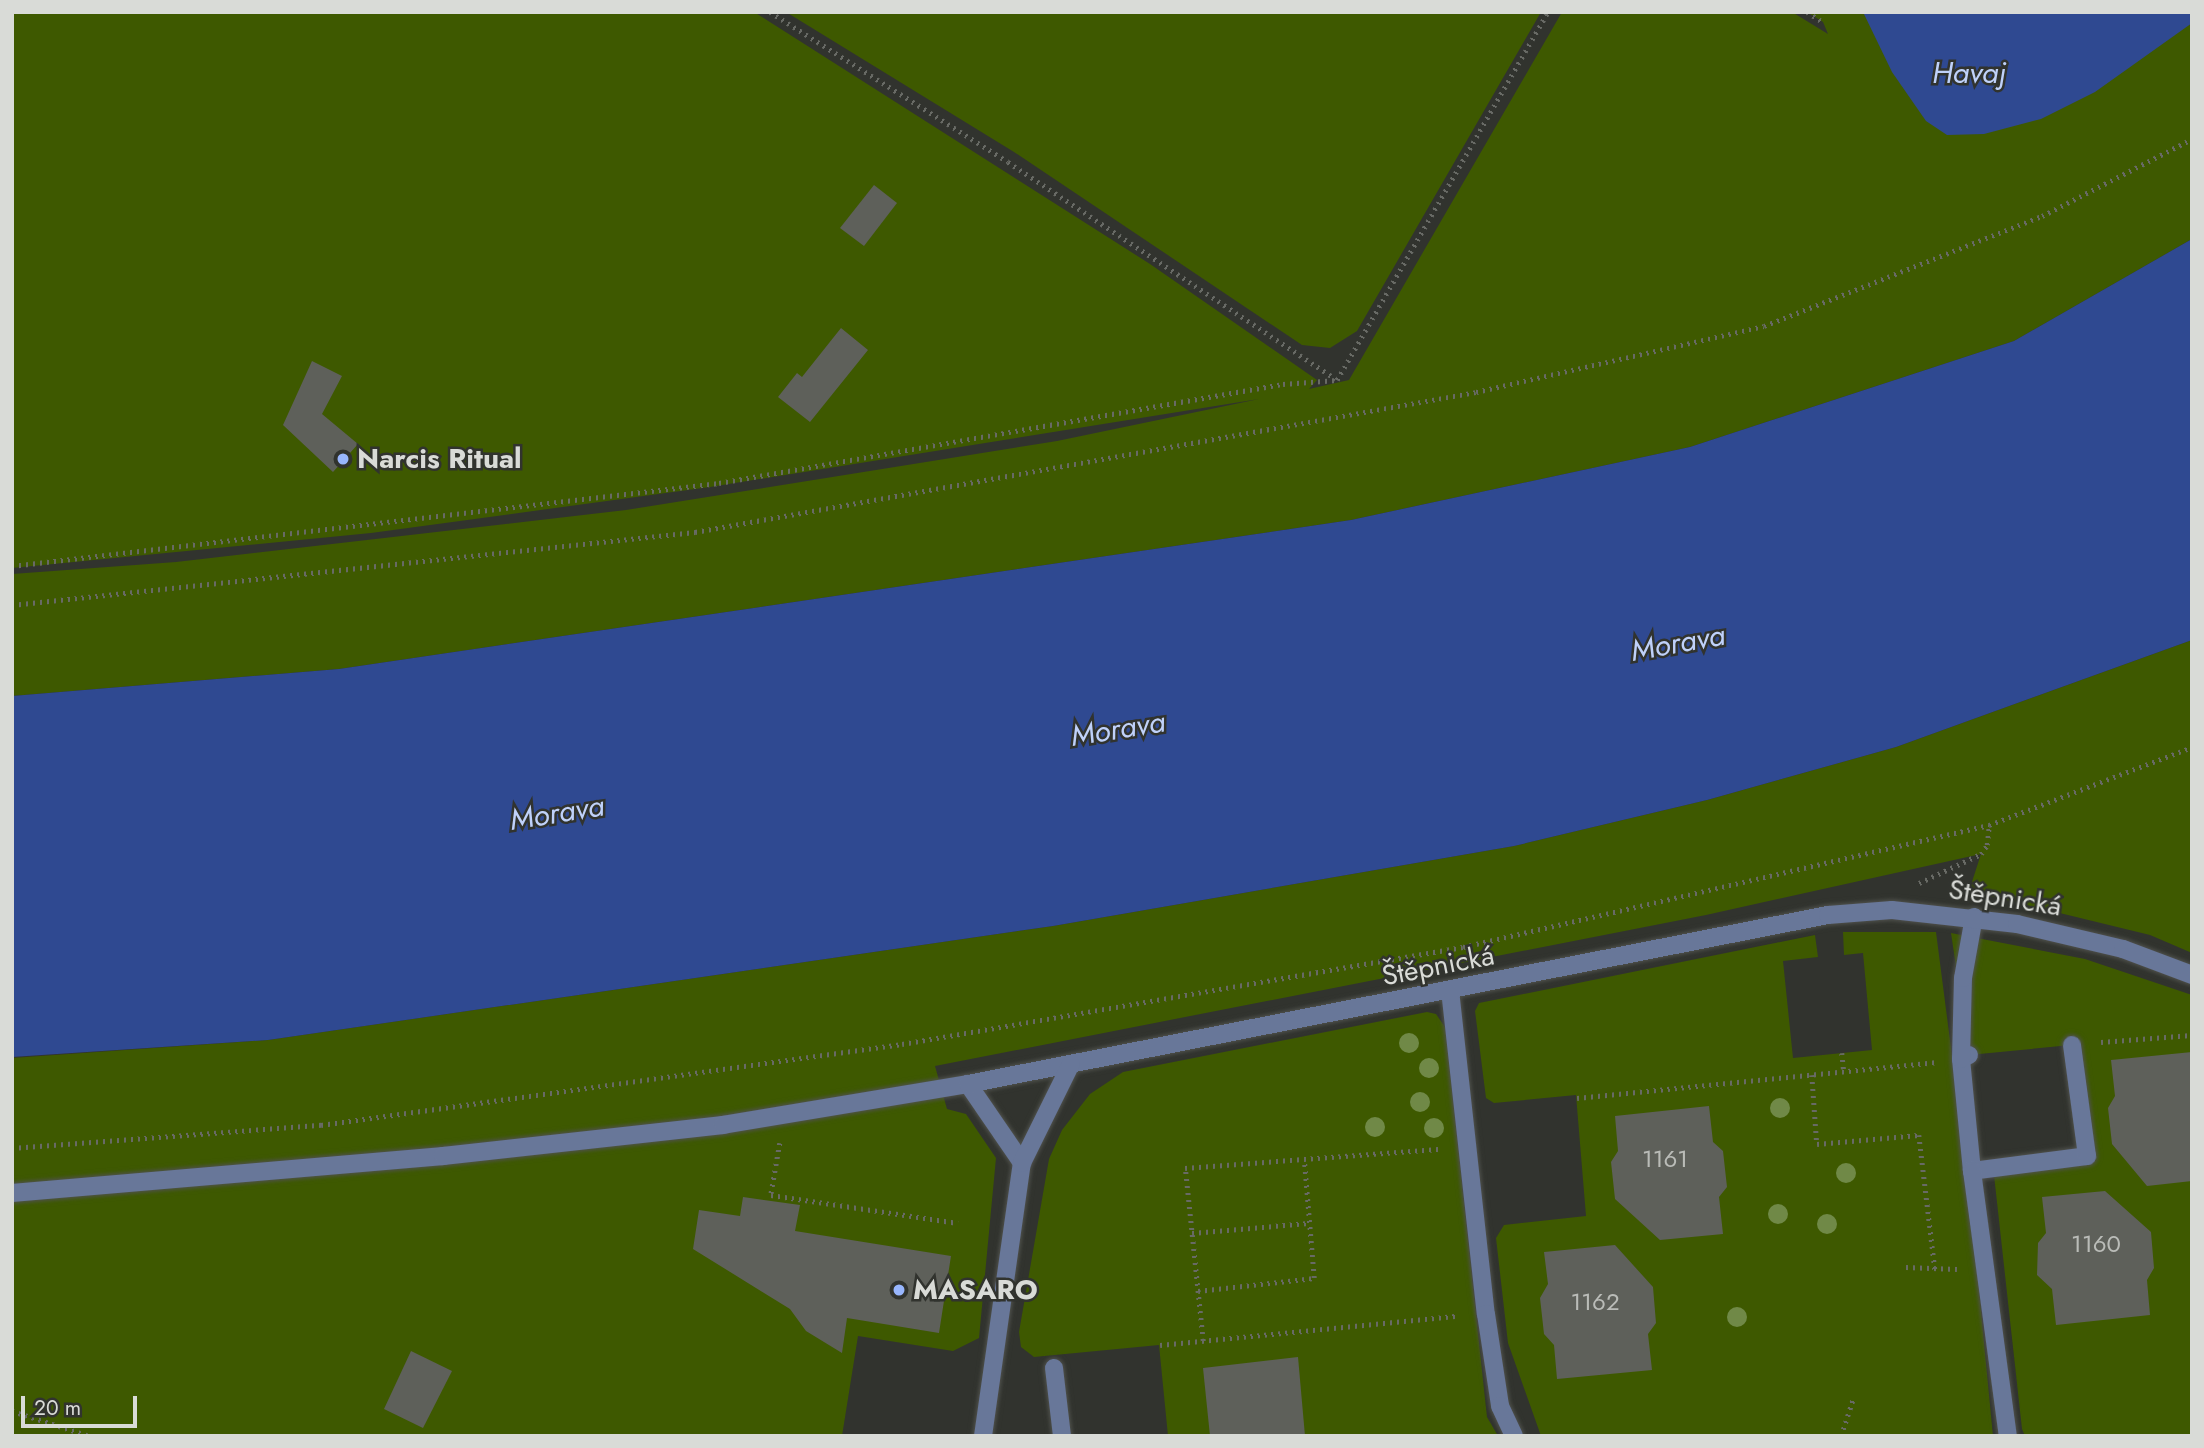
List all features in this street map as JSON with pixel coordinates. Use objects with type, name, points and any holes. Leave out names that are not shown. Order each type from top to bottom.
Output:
[{"type":"street","name":"Štěpnická","points":[[12,1194],[443,1156],[786,1115],[968,1084],[1828,915],[1892,910],[1974,917],[2067,933],[2192,975]]},
{"type":"street","points":[[1974,917],[1963,978],[1972,1171],[2008,1436]]},
{"type":"street","points":[[1450,990],[1486,1314],[1500,1406],[1514,1436]]},
{"type":"street","points":[[1972,1171],[2087,1156],[2072,1045]]},
{"type":"street","points":[[983,1436],[1023,1163],[1071,1064]]},
{"type":"street","points":[[968,1084],[1023,1163]]},
{"type":"street","points":[[1054,1368],[1062,1436]]},
{"type":"path","points":[[770,12],[1008,162],[1337,380]]},
{"type":"path","points":[[1337,380],[1548,12]]},
{"type":"path","points":[[1807,12],[1823,22]]},
{"type":"path","points":[[12,605],[695,532],[1476,392],[1764,326],[2042,216],[2192,139]]},
{"type":"path","points":[[12,566],[719,483],[1283,384],[1337,380]]},
{"type":"path","points":[[12,1148],[321,1125],[1064,1018],[1463,947],[1989,825],[2192,747]]},
{"type":"path","points":[[1892,910],[1909,888],[1982,854],[1989,825]]},
{"type":"path","points":[[2072,1045],[2192,1035]]},
{"type":"path","points":[[1842,1053],[1844,1072]]},
{"type":"path","points":[[1577,1098],[1844,1072],[1965,1057]]},
{"type":"path","points":[[1812,1074],[1817,1144],[1919,1135],[1935,1270]]},
{"type":"path","points":[[786,1115],[771,1195],[958,1223]]},
{"type":"path","points":[[1203,1341],[1185,1168],[1467,1146]]},
{"type":"path","points":[[1198,1291],[1314,1278],[1304,1160]]},
{"type":"path","points":[[1192,1233],[1309,1223]]},
{"type":"path","points":[[1906,1267],[1935,1270],[1984,1268]]},
{"type":"path","points":[[1160,1345],[1486,1314]]},
{"type":"path","points":[[1841,1436],[1853,1399]]},
{"type":"path","points":[[12,1411],[90,1436]]},
{"type":"path","points":[[1804,1436],[1813,1436]]},
{"type":"green space","points":[[12,12],[754,12],[1150,264],[1317,380],[1309,389],[1349,380],[1562,12],[1792,12],[1828,34],[1823,22],[1807,12],[2192,12],[2192,239],[2014,341],[1690,447],[1351,520],[339,669],[12,696],[12,574],[176,562],[626,510],[1057,441],[1259,399],[710,487],[371,533],[12,568]]},
{"type":"green space","points":[[786,12],[1541,12],[1357,331],[1330,348],[1302,345],[1014,152]]},
{"type":"green space","points":[[2192,640],[2192,953],[2150,935],[1969,891],[1981,854],[1706,915],[935,1066],[947,1109],[966,1114],[996,1158],[979,1338],[953,1351],[858,1336],[842,1436],[12,1436],[12,1058],[268,1040],[1053,926],[1514,846],[1707,800],[1896,747]]},
{"type":"green space","points":[[1843,932],[1936,932],[1969,1187],[1993,1436],[1541,1436],[1508,1343],[1496,1238],[1504,1225],[1586,1216],[1576,1095],[1494,1103],[1486,1098],[1475,1011],[1479,1003],[1815,935],[1818,957],[1783,961],[1793,1058],[1872,1050],[1863,953],[1844,955]]},
{"type":"green space","points":[[1951,933],[2085,959],[2192,995],[2192,1436],[2025,1436],[2022,1429],[1994,1175],[2086,1156],[2071,1045],[1969,1055]]},
{"type":"green space","points":[[1427,1012],[1436,1014],[1445,1027],[1487,1417],[1498,1436],[1168,1436],[1159,1345],[1034,1357],[1021,1347],[1019,1332],[1049,1159],[1062,1130],[1090,1094],[1123,1072]]},
{"type":"water","name":"Havaj","points":[[1863,12],[2192,12],[2192,23],[2095,92],[2041,119],[1984,134],[1947,135],[1926,121],[1892,72]]},
{"type":"water","name":"Morava","points":[[2192,239],[2192,640],[1896,747],[1707,800],[1514,846],[1053,926],[268,1040],[12,1057],[12,696],[339,669],[1351,520],[1690,447],[2014,341]]},
{"type":"building","points":[[874,185],[897,203],[864,246],[840,228]]},
{"type":"building","points":[[841,328],[868,350],[810,422],[778,397],[797,373],[802,377]]},
{"type":"building","points":[[312,361],[342,376],[322,414],[358,444],[333,472],[283,425]]},
{"type":"building","points":[[2192,1052],[2192,1181],[2147,1186],[2112,1144],[2108,1108],[2115,1096],[2111,1060]]},
{"type":"building","points":[[1709,1106],[1713,1142],[1723,1151],[1727,1187],[1719,1197],[1723,1234],[1660,1240],[1615,1199],[1611,1162],[1618,1151],[1615,1116]]},
{"type":"building","points":[[2105,1191],[2151,1232],[2154,1268],[2147,1280],[2150,1315],[2056,1325],[2052,1289],[2037,1275],[2038,1243],[2046,1233],[2042,1197]]},
{"type":"building","points":[[743,1197],[800,1205],[795,1231],[951,1256],[939,1333],[847,1318],[842,1353],[806,1331],[790,1309],[693,1249],[699,1210],[740,1216]]},
{"type":"building","points":[[1615,1245],[1653,1287],[1656,1323],[1648,1334],[1652,1370],[1557,1379],[1554,1345],[1544,1334],[1540,1298],[1548,1284],[1544,1252]]},
{"type":"building","points":[[411,1351],[452,1371],[423,1428],[384,1409]]},
{"type":"building","points":[[1298,1357],[1305,1436],[1210,1436],[1203,1368]]},
{"type":"place","name":"Narcis Ritual","points":[[343,459]]},
{"type":"place","name":"MASARO","points":[[899,1290]]}]
